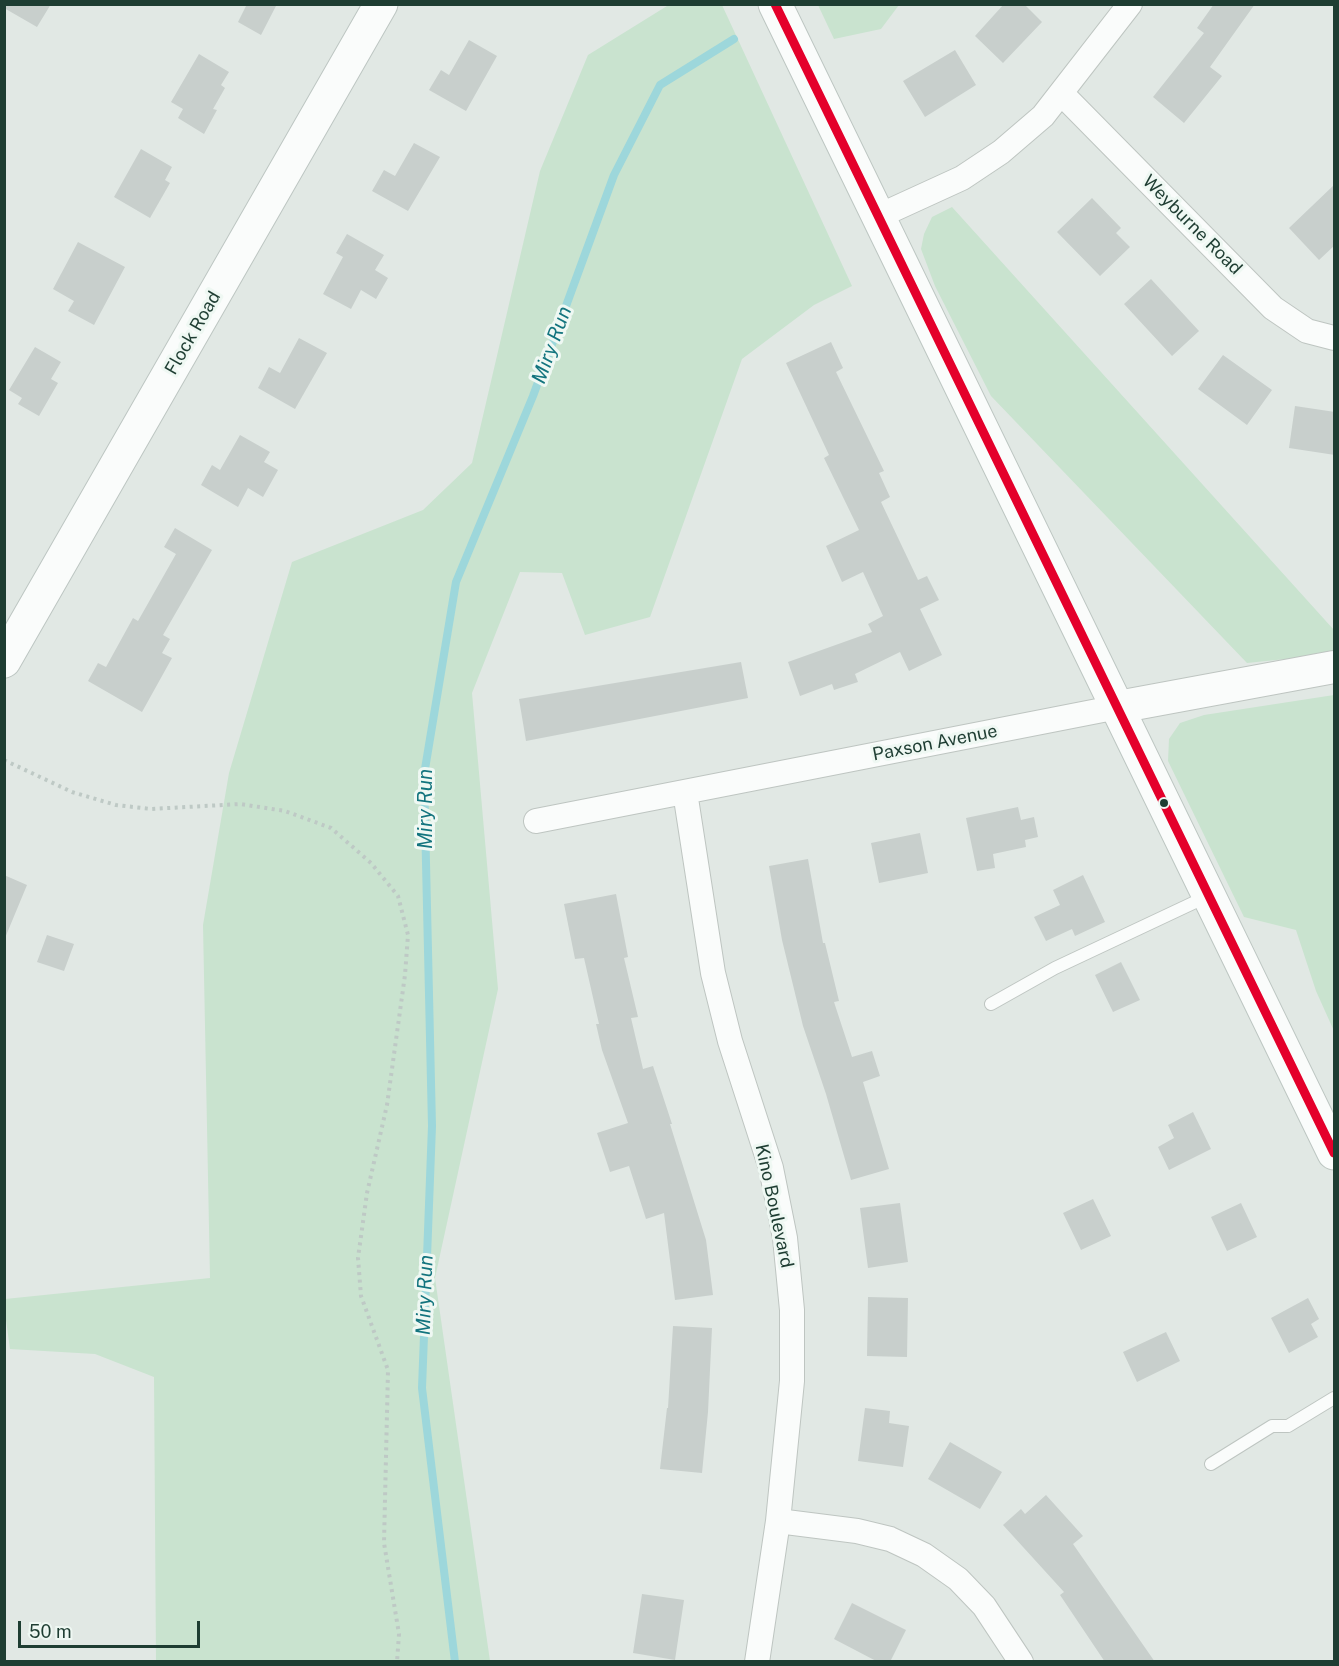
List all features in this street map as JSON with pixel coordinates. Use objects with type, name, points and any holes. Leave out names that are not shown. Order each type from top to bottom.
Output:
[{"type":"main road","name":"Flock Road","points":[[4,661],[381,4]]},
{"type":"main road","points":[[775,4],[1335,1153]]},
{"type":"street","points":[[879,216],[962,178],[1001,152],[1043,116],[1130,4]]},
{"type":"street","name":"Weyburne Road","points":[[1061,93],[1273,308],[1307,331],[1335,338]]},
{"type":"street","name":"Paxson Avenue","points":[[536,821],[1335,667]]},
{"type":"street","name":"Kino Boulevard","points":[[685,792],[713,973],[730,1041],[771,1168],[785,1238],[792,1310],[792,1381],[778,1521],[757,1662]]},
{"type":"street","points":[[778,1521],[857,1531],[890,1539],[924,1555],[958,1579],[984,1606],[1021,1662]]},
{"type":"lane","points":[[991,1004],[1055,968],[1209,896]]},
{"type":"lane","points":[[1211,1464],[1272,1425],[1288,1426],[1335,1398]]},
{"type":"path","points":[[4,760],[72,792],[116,806],[151,809],[240,804],[285,811],[332,828],[371,863],[398,896],[408,935],[405,975],[387,1105],[367,1193],[358,1258],[361,1296],[388,1370],[384,1543],[399,1634],[398,1662]]},
{"type":"green space","points":[[666,5],[722,5],[852,286],[814,305],[742,359],[650,617],[585,635],[562,573],[520,572],[472,693],[498,989],[435,1278],[490,1661],[156,1661],[154,1377],[95,1354],[10,1349],[5,1299],[210,1278],[203,925],[229,773],[292,562],[423,510],[472,463],[540,171],[588,55]]},
{"type":"green space","points":[[818,5],[899,5],[881,29],[834,39]]},
{"type":"green space","points":[[952,207],[1334,630],[1334,654],[1247,663],[991,396],[935,286],[921,249],[924,234],[932,217]]},
{"type":"green space","points":[[1334,695],[1334,1031],[1316,991],[1296,930],[1244,917],[1168,761],[1169,739],[1180,723],[1204,715]]},
{"type":"building","points":[[4,4],[51,4],[37,27],[4,8]]},
{"type":"building","points":[[247,4],[277,4],[261,35],[238,22]]},
{"type":"building","points":[[1004,4],[1024,4],[1042,22],[1003,63],[975,36]]},
{"type":"building","points":[[1214,4],[1255,4],[1210,67],[1222,76],[1184,123],[1153,97],[1204,33],[1197,28]]},
{"type":"building","points":[[469,40],[497,56],[466,111],[429,90],[441,70],[449,75]]},
{"type":"building","points":[[955,50],[976,85],[925,117],[903,81]]},
{"type":"building","points":[[199,54],[229,72],[221,85],[225,88],[213,109],[217,110],[204,134],[178,118],[183,109],[171,102]]},
{"type":"building","points":[[414,143],[440,157],[408,211],[372,191],[384,170],[395,176]]},
{"type":"building","points":[[141,149],[172,167],[165,180],[170,183],[150,218],[114,197]]},
{"type":"building","points":[[1335,184],[1335,245],[1319,260],[1289,228]]},
{"type":"building","points":[[1092,198],[1121,228],[1116,233],[1130,247],[1100,276],[1057,232]]},
{"type":"building","points":[[347,234],[384,255],[375,270],[388,278],[376,299],[361,290],[351,309],[323,294],[343,257],[336,253]]},
{"type":"building","points":[[78,242],[125,267],[94,325],[68,311],[74,301],[53,289]]},
{"type":"building","points":[[1151,279],[1199,331],[1172,356],[1124,304]]},
{"type":"building","points":[[299,338],[327,353],[295,409],[258,388],[269,367],[280,373]]},
{"type":"building","points":[[831,342],[843,368],[836,372],[884,471],[879,473],[890,497],[881,502],[918,580],[927,576],[939,600],[920,609],[942,655],[909,671],[900,652],[855,674],[858,682],[834,690],[832,684],[800,696],[788,662],[872,632],[868,624],[883,616],[863,572],[842,582],[826,546],[859,530],[824,458],[829,455],[786,363]]},
{"type":"building","points":[[35,347],[61,362],[51,379],[58,383],[39,416],[18,404],[22,398],[9,390]]},
{"type":"building","points":[[1223,355],[1272,390],[1247,425],[1198,389]]},
{"type":"building","points":[[1295,406],[1335,412],[1335,455],[1289,448]]},
{"type":"building","points":[[240,435],[270,452],[264,462],[278,470],[263,497],[248,488],[238,507],[201,485],[212,465],[220,470]]},
{"type":"building","points":[[175,528],[212,550],[163,635],[170,639],[162,653],[172,658],[142,712],[88,681],[98,663],[106,667],[133,618],[138,621],[176,554],[164,547]]},
{"type":"building","points":[[741,662],[748,698],[526,741],[519,699]]},
{"type":"building","points":[[1018,807],[1021,820],[1034,817],[1038,837],[1025,840],[1026,847],[993,854],[995,868],[977,871],[966,818]]},
{"type":"building","points":[[920,833],[928,873],[879,883],[871,843]]},
{"type":"building","points":[[808,859],[823,943],[825,943],[839,1001],[834,1002],[852,1057],[872,1051],[880,1076],[863,1082],[889,1169],[851,1180],[803,1026],[782,940],[769,866]]},
{"type":"building","points":[[4,875],[27,885],[5,938],[4,938]]},
{"type":"building","points":[[1083,875],[1105,922],[1075,936],[1072,929],[1046,941],[1034,917],[1060,905],[1053,890]]},
{"type":"building","points":[[616,894],[628,957],[624,958],[638,1017],[631,1018],[643,1069],[653,1066],[672,1124],[670,1124],[706,1240],[713,1295],[675,1300],[664,1213],[646,1219],[629,1166],[610,1172],[597,1133],[628,1123],[602,1050],[596,1024],[599,1024],[584,958],[575,959],[564,904]]},
{"type":"building","points":[[47,935],[74,944],[64,971],[37,962]]},
{"type":"building","points":[[1121,962],[1140,1000],[1113,1012],[1095,975]]},
{"type":"building","points":[[1193,1112],[1211,1149],[1169,1170],[1158,1147],[1174,1138],[1168,1125]]},
{"type":"building","points":[[1093,1199],[1111,1236],[1081,1250],[1063,1213]]},
{"type":"building","points":[[900,1203],[908,1262],[868,1268],[860,1208]]},
{"type":"building","points":[[1241,1203],[1257,1237],[1227,1251],[1211,1217]]},
{"type":"building","points":[[868,1297],[908,1298],[907,1357],[867,1356]]},
{"type":"building","points":[[1308,1298],[1319,1319],[1311,1324],[1318,1337],[1289,1353],[1271,1318]]},
{"type":"building","points":[[673,1326],[712,1328],[702,1473],[660,1469],[668,1408]]},
{"type":"building","points":[[1166,1332],[1180,1361],[1137,1382],[1123,1352]]},
{"type":"building","points":[[865,1408],[890,1411],[889,1423],[909,1426],[903,1467],[858,1461]]},
{"type":"building","points":[[950,1442],[1002,1472],[980,1509],[928,1479]]},
{"type":"building","points":[[1046,1495],[1083,1536],[1073,1544],[1155,1662],[1105,1662],[1060,1595],[1064,1592],[1003,1525],[1021,1509],[1025,1514]]},
{"type":"building","points":[[642,1594],[684,1600],[675,1660],[633,1653]]},
{"type":"building","points":[[852,1603],[906,1630],[890,1662],[878,1662],[834,1639]]},
{"type":"waterway","name":"Miry Run","points":[[455,1662],[422,1388],[432,1126],[424,775],[456,582],[533,396],[614,175],[660,85],[734,39]]},
{"type":"transit line","points":[[775,4],[1334,1153]]}]
